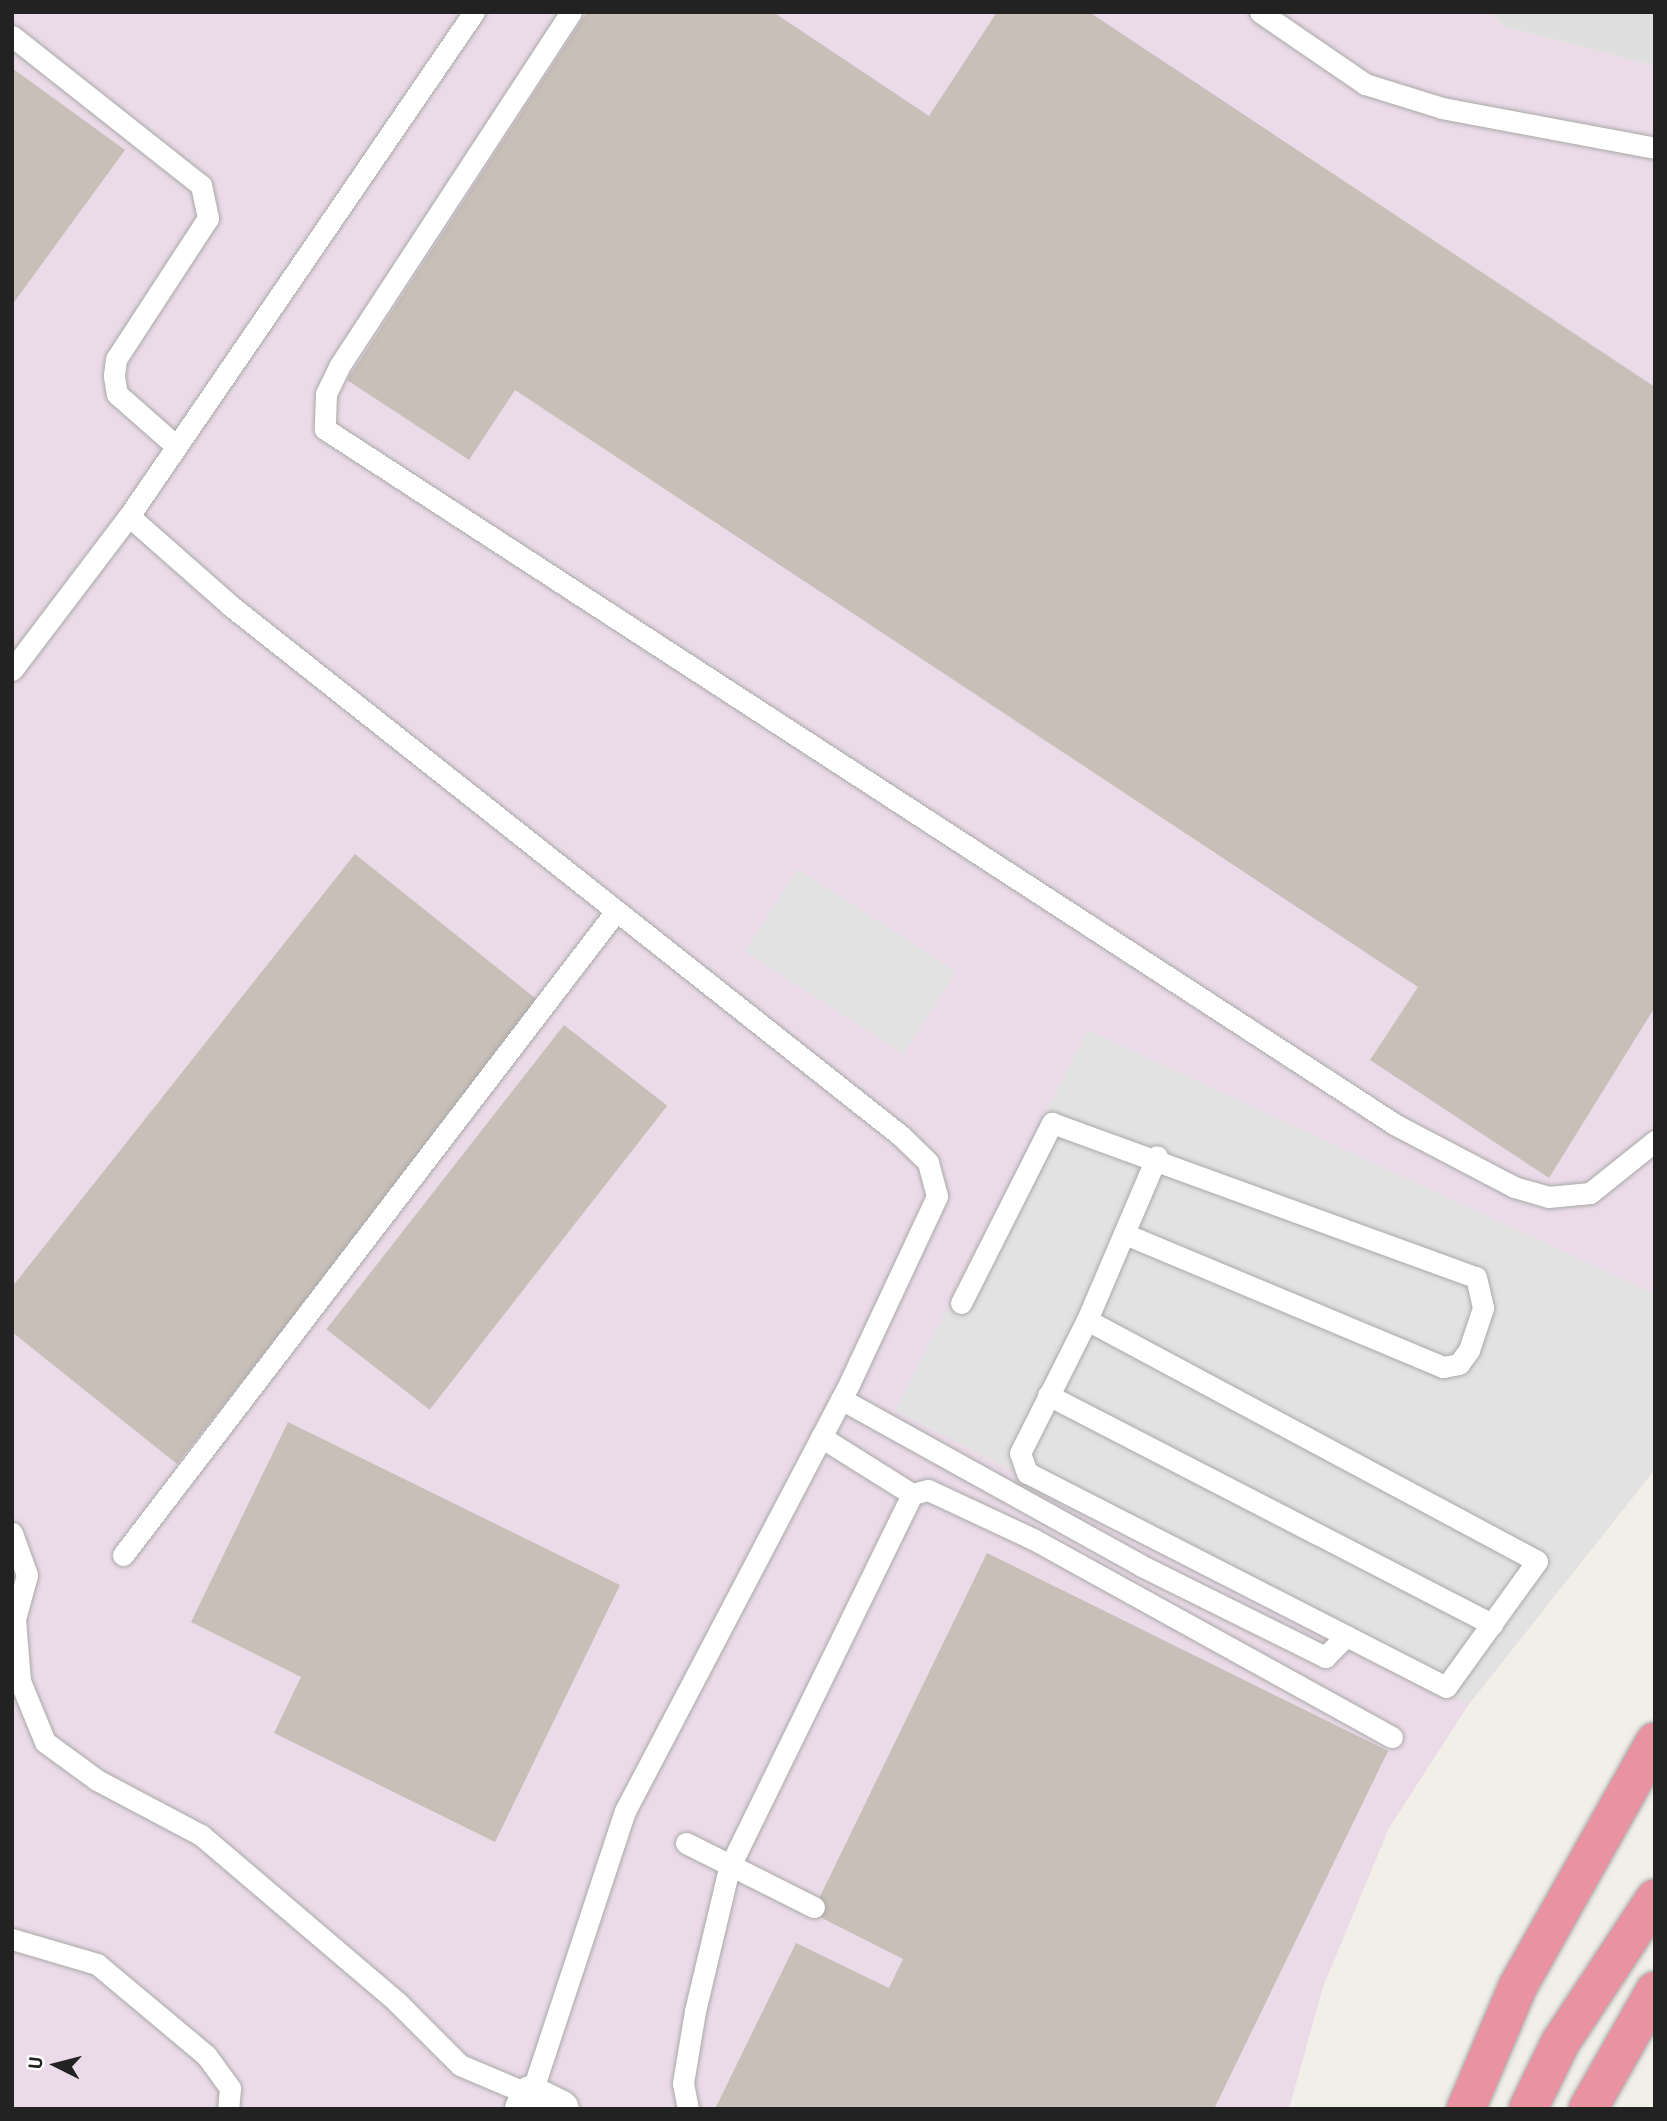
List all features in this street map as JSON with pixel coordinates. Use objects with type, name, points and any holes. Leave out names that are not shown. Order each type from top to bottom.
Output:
[{"type":"highway","points":[[1466,2109],[1518,1986],[1655,1742]]},
{"type":"highway","points":[[1528,2109],[1560,2043],[1644,1911]]},
{"type":"highway","points":[[1588,2109],[1655,1990]]},
{"type":"lane","points":[[12,670],[129,516],[474,12]]},
{"type":"lane","points":[[571,12],[339,367],[326,394],[325,429],[1408,1131],[1514,1187],[1548,1196],[1590,1193],[1655,1141]]},
{"type":"lane","points":[[1260,12],[1365,84],[1442,108],[1655,148]]},
{"type":"lane","points":[[12,36],[201,185],[208,218],[116,359],[114,376],[117,394],[176,446]]},
{"type":"lane","points":[[12,1533],[27,1575],[15,1619],[20,1681],[45,1742],[97,1780],[201,1835],[397,2002],[460,2065],[539,2104],[625,1811],[841,1399],[926,1229],[937,1196],[928,1162],[231,606],[129,516]]},
{"type":"lane","points":[[123,1555],[616,911]]},
{"type":"lane","points":[[961,1303],[1052,1123],[1157,1156],[1476,1277],[1484,1297],[1469,1350],[1459,1364],[1443,1367],[1125,1234]]},
{"type":"lane","points":[[1087,1320],[1537,1561],[1446,1687],[1027,1473],[1020,1453],[1087,1320],[1157,1156]]},
{"type":"lane","points":[[1048,1395],[1492,1624]]},
{"type":"lane","points":[[841,1399],[1140,1565],[1325,1657],[1346,1636]]},
{"type":"lane","points":[[821,1437],[912,1494],[928,1490],[1033,1539],[1392,1737]]},
{"type":"lane","points":[[688,2109],[683,2083],[695,2011],[729,1868],[912,1494]]},
{"type":"lane","points":[[686,1843],[729,1868],[814,1907]]},
{"type":"lane","points":[[12,1939],[97,1964],[206,2055],[230,2088],[228,2109]]},
{"type":"shaded area","points":[[12,12],[1489,12],[1504,27],[1655,66],[1655,1469],[1469,1704],[1389,1828],[1323,1987],[1289,2109],[12,2109]]},
{"type":"shaded area","points":[[1489,12],[1655,12],[1655,66],[1504,27]]},
{"type":"shaded area","points":[[798,869],[957,972],[903,1054],[745,951]]},
{"type":"shaded area","points":[[1088,1030],[1655,1294],[1655,1469],[1469,1704],[895,1411]]},
{"type":"building","points":[[587,12],[773,12],[929,116],[997,12],[1089,12],[1655,387],[1655,1007],[1549,1178],[1370,1060],[1418,987],[515,390],[469,460],[347,380]]},
{"type":"building","points":[[12,68],[125,150],[12,305]]},
{"type":"building","points":[[355,854],[540,1002],[177,1464],[12,1332],[12,1287]]},
{"type":"building","points":[[564,1025],[667,1106],[430,1410],[326,1329]]},
{"type":"building","points":[[288,1422],[620,1585],[495,1842],[274,1733],[301,1677],[191,1622]]},
{"type":"building","points":[[987,1553],[1388,1751],[1214,2109],[715,2109],[796,1943],[889,1988],[903,1959],[812,1913]]}]
